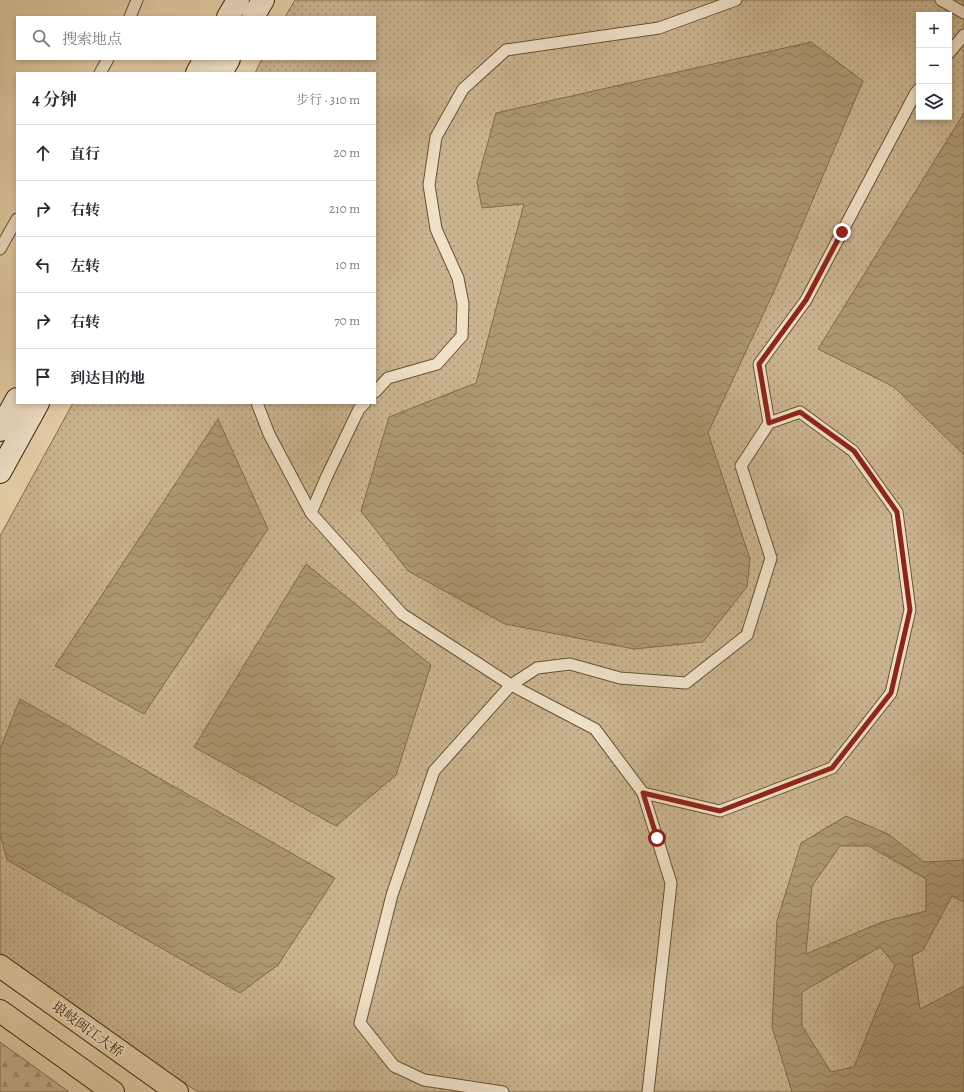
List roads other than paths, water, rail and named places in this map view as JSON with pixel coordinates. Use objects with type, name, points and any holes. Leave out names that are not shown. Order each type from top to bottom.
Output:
[{"type":"highway","name":"琅岐闽江大桥","points":[[0,966],[177,1092]]},
{"type":"highway","points":[[0,1011],[113,1092]]},
{"type":"main road","points":[[229,16],[238,0]]},
{"type":"main road","points":[[254,16],[263,0]]},
{"type":"main road","points":[[198,72],[204,60]]},
{"type":"main road","points":[[222,72],[228,60]]},
{"type":"main road","points":[[0,430],[16,401]]},
{"type":"main road","points":[[0,472],[37,404]]},
{"type":"lane","points":[[130,16],[137,0]]},
{"type":"lane","points":[[376,391],[388,378],[437,364],[462,336],[463,304],[458,278],[436,229],[430,185],[436,137],[463,89],[506,50],[659,28],[736,0]]},
{"type":"lane","points":[[941,0],[964,13]]},
{"type":"lane","points":[[952,49],[964,35]]},
{"type":"lane","points":[[101,72],[107,60]]},
{"type":"lane","points":[[769,423],[759,364],[806,300],[916,94]]},
{"type":"lane","points":[[0,249],[16,221]]},
{"type":"lane","points":[[257,404],[269,434],[311,514],[402,614],[511,685],[595,729],[643,793],[671,883],[648,1092]]},
{"type":"lane","points":[[311,514],[326,478],[359,409],[364,404]]},
{"type":"lane","points":[[502,1092],[424,1080],[394,1066],[360,1023],[392,895],[434,771],[511,685],[537,668],[570,664],[620,678],[686,683],[747,635],[771,558],[741,466],[769,423],[800,412],[854,451],[897,512],[910,610],[891,693],[832,768],[720,811],[643,793]]},
{"type":"water","points":[[811,42],[863,81],[775,289],[708,433],[750,559],[747,587],[703,642],[634,649],[505,624],[408,571],[361,511],[389,417],[476,383],[524,204],[482,208],[477,182],[496,113]]},
{"type":"water","points":[[964,113],[964,455],[894,387],[818,349]]},
{"type":"water","points":[[218,419],[268,529],[144,714],[55,666]]},
{"type":"water","points":[[306,564],[431,665],[396,775],[336,826],[194,747]]},
{"type":"water","points":[[20,699],[335,878],[278,965],[240,993],[7,860],[0,834],[0,749]]},
{"type":"water","points":[[846,816],[888,834],[924,862],[964,860],[964,902],[952,896],[923,950],[912,956],[920,1009],[964,986],[964,1092],[792,1092],[772,1027],[777,921],[801,843]],"holes":[[[840,846],[869,846],[926,879],[926,911],[882,922],[806,954],[812,886]],[[880,947],[895,965],[854,1067],[831,1072],[802,1026],[802,992]]]}]
